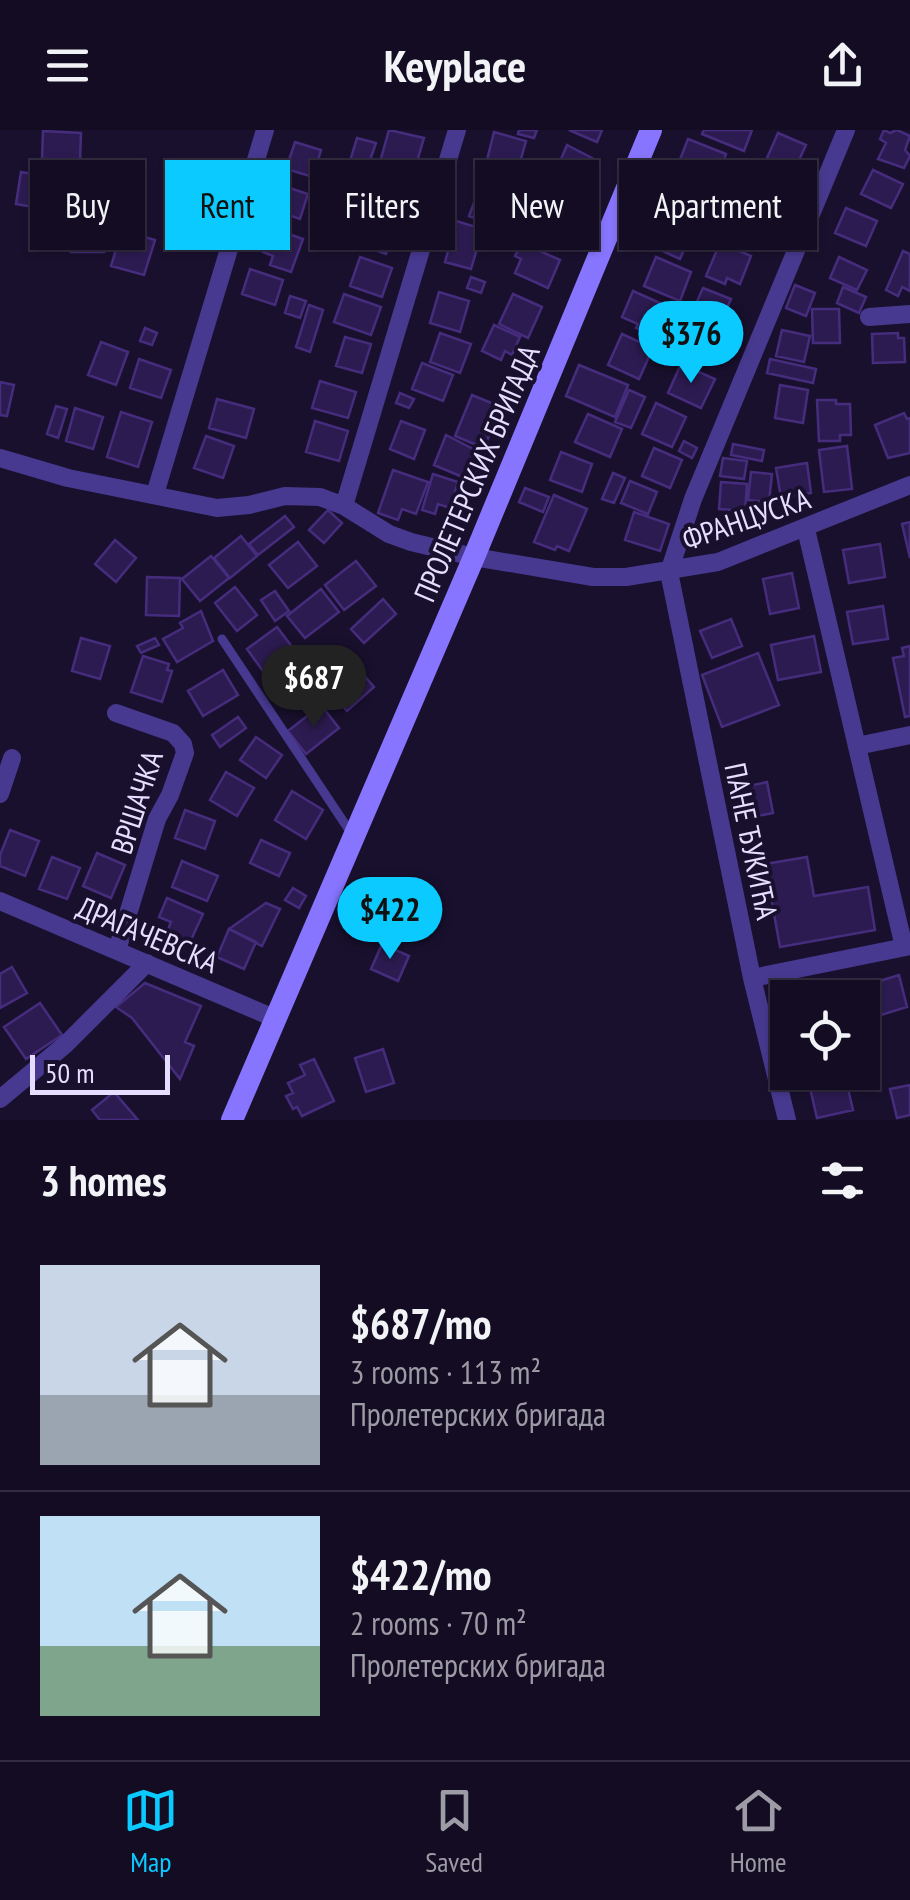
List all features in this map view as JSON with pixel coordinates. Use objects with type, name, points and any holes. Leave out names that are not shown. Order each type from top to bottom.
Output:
[{"type":"street","points":[[155,494],[266,130]]},
{"type":"street","points":[[0,458],[68,478],[217,508],[284,496],[320,496],[344,506],[457,130]]},
{"type":"street","name":"ПРОЛЕТЕРСКИХ БРИГАДА","points":[[232,1120],[474,557],[650,130]]},
{"type":"street","points":[[669,572],[693,499],[846,130]]},
{"type":"street","points":[[868,317],[910,314]]},
{"type":"street","name":"ФРАНЦУСКА","points":[[344,506],[389,534],[474,557],[593,577],[626,577],[718,562],[910,485]]},
{"type":"street","points":[[752,978],[907,946],[806,529]]},
{"type":"street","name":"ПАНЕ ЂУКИЋА","points":[[669,572],[752,978],[787,1120]]},
{"type":"street","name":"ВРШАЧКА","points":[[116,713],[173,733],[183,744],[184,752],[170,794],[156,818],[117,950]]},
{"type":"street","points":[[857,746],[910,735]]},
{"type":"street","points":[[0,794],[12,758]]},
{"type":"street","name":"ДРАГАЧЕВСКА","points":[[0,901],[274,1018]]},
{"type":"street","points":[[0,1099],[93,1018],[147,963]]},
{"type":"lane","points":[[222,639],[354,838]]},
{"type":"building","points":[[389,130],[424,138],[418,160],[381,160]]},
{"type":"building","points":[[519,130],[537,130],[534,138],[518,134]]},
{"type":"building","points":[[569,130],[602,130],[597,142]]},
{"type":"building","points":[[704,130],[752,130],[744,151],[702,134]]},
{"type":"building","points":[[884,130],[910,136],[905,150],[910,156],[904,168],[878,159],[886,143],[880,139]]},
{"type":"building","points":[[43,131],[81,133],[80,160],[42,160]]},
{"type":"building","points":[[494,132],[526,141],[521,160],[487,160]]},
{"type":"building","points":[[778,133],[806,145],[799,160],[767,158]]},
{"type":"building","points":[[357,138],[376,143],[370,160],[351,158]]},
{"type":"building","points":[[688,139],[726,154],[724,160],[680,160]]},
{"type":"building","points":[[295,142],[321,150],[318,160],[310,160],[310,176],[290,170]]},
{"type":"building","points":[[567,145],[592,158],[591,160],[561,160]]},
{"type":"building","points":[[873,170],[903,184],[891,208],[861,194]]},
{"type":"building","points":[[21,172],[30,174],[30,206],[16,204]]},
{"type":"building","points":[[290,188],[308,194],[300,219],[290,216]]},
{"type":"building","points":[[846,208],[877,221],[866,246],[835,233]]},
{"type":"building","points":[[456,221],[475,227],[477,250],[471,269],[445,262],[448,250],[455,250]]},
{"type":"building","points":[[290,234],[303,239],[291,272],[270,265],[273,256],[263,252],[290,250]]},
{"type":"building","points":[[145,237],[155,240],[144,275],[111,266],[116,250],[145,250]]},
{"type":"building","points":[[71,250],[104,250],[104,252]]},
{"type":"building","points":[[518,250],[538,250],[560,260],[548,288],[515,273],[521,259],[515,256]]},
{"type":"building","points":[[660,250],[684,250],[680,259]]},
{"type":"building","points":[[717,250],[737,250],[751,256],[740,284],[727,278],[725,284],[706,276]]},
{"type":"building","points":[[903,251],[910,254],[910,291],[902,287],[898,296],[886,290]]},
{"type":"building","points":[[360,257],[392,268],[382,297],[350,286]]},
{"type":"building","points":[[656,257],[691,272],[680,301],[644,286]]},
{"type":"building","points":[[839,257],[867,270],[857,290],[830,278]]},
{"type":"building","points":[[250,269],[283,280],[275,305],[242,294]]},
{"type":"building","points":[[471,277],[485,282],[481,293],[467,288]]},
{"type":"building","points":[[795,285],[815,293],[806,316],[786,308]]},
{"type":"building","points":[[843,287],[866,297],[859,313],[837,303]]},
{"type":"building","points":[[703,288],[731,299],[718,328],[690,317]]},
{"type":"building","points":[[633,291],[682,313],[673,333],[660,327],[655,337],[622,317]]},
{"type":"building","points":[[439,292],[469,301],[460,332],[430,323]]},
{"type":"building","points":[[344,294],[381,307],[371,335],[334,322]]},
{"type":"building","points":[[513,294],[542,307],[528,338],[499,324]]},
{"type":"building","points":[[290,296],[306,301],[300,318],[285,313]]},
{"type":"building","points":[[309,305],[323,310],[310,352],[296,347]]},
{"type":"building","points":[[812,309],[839,309],[840,343],[813,343]]},
{"type":"building","points":[[696,322],[725,334],[714,360],[683,353]]},
{"type":"building","points":[[494,325],[520,337],[512,355],[505,351],[501,360],[482,351]]},
{"type":"building","points":[[145,328],[157,333],[152,345],[140,341]]},
{"type":"building","points":[[782,330],[810,336],[804,362],[776,356]]},
{"type":"building","points":[[440,333],[471,344],[460,373],[430,362]]},
{"type":"building","points":[[898,333],[898,338],[904,338],[905,362],[873,363],[872,334]]},
{"type":"building","points":[[622,334],[653,348],[639,379],[608,365]]},
{"type":"building","points":[[345,337],[371,344],[362,373],[336,366]]},
{"type":"building","points":[[101,342],[128,352],[116,385],[88,375]]},
{"type":"building","points":[[139,359],[171,370],[161,398],[130,388]]},
{"type":"building","points":[[770,359],[816,369],[813,383],[767,373]]},
{"type":"building","points":[[422,363],[453,375],[443,401],[412,389]]},
{"type":"building","points":[[681,364],[715,379],[701,408],[668,393]]},
{"type":"building","points":[[579,365],[628,385],[615,417],[566,396]]},
{"type":"building","points":[[320,381],[356,392],[348,418],[312,408]]},
{"type":"building","points":[[0,382],[14,385],[7,416],[0,415]]},
{"type":"building","points":[[780,385],[808,390],[803,423],[775,418]]},
{"type":"building","points":[[629,390],[645,397],[631,428],[615,422]]},
{"type":"building","points":[[400,393],[414,399],[409,408],[396,403]]},
{"type":"building","points":[[472,395],[501,407],[484,448],[455,436]]},
{"type":"building","points":[[217,399],[254,409],[246,438],[209,428]]},
{"type":"building","points":[[817,400],[850,404],[851,435],[840,435],[840,441],[819,441]]},
{"type":"building","points":[[656,403],[686,417],[672,447],[642,434]]},
{"type":"building","points":[[56,406],[67,409],[58,438],[47,434]]},
{"type":"building","points":[[75,408],[103,417],[93,449],[66,441]]},
{"type":"building","points":[[121,412],[152,422],[138,467],[107,457]]},
{"type":"building","points":[[904,413],[910,418],[910,453],[888,458],[875,425]]},
{"type":"building","points":[[588,414],[622,429],[610,457],[575,442]]},
{"type":"building","points":[[315,421],[348,431],[339,461],[306,452]]},
{"type":"building","points":[[401,421],[425,430],[414,459],[390,449]]},
{"type":"building","points":[[446,435],[483,454],[472,481],[434,465]]},
{"type":"building","points":[[206,436],[234,446],[223,478],[194,468]]},
{"type":"building","points":[[684,441],[697,448],[692,458],[679,451]]},
{"type":"building","points":[[733,444],[764,450],[762,461],[731,455]]},
{"type":"building","points":[[847,446],[852,489],[824,492],[819,450]]},
{"type":"building","points":[[654,448],[682,460],[670,488],[642,476]]},
{"type":"building","points":[[561,452],[592,464],[582,492],[550,480]]},
{"type":"building","points":[[723,458],[747,461],[744,479],[720,476]]},
{"type":"building","points":[[807,463],[811,493],[781,498],[776,468]]},
{"type":"building","points":[[393,470],[428,482],[416,514],[402,509],[398,520],[378,513]]},
{"type":"building","points":[[751,472],[772,474],[769,502],[748,500]]},
{"type":"building","points":[[613,473],[625,478],[614,503],[602,499]]},
{"type":"building","points":[[433,474],[458,482],[450,508],[438,504],[435,514],[422,510]]},
{"type":"building","points":[[630,481],[657,492],[648,514],[621,503]]},
{"type":"building","points":[[721,482],[747,484],[745,511],[719,509]]},
{"type":"building","points":[[525,488],[549,497],[543,512],[519,502]]},
{"type":"building","points":[[554,495],[587,509],[569,551],[534,542]]},
{"type":"building","points":[[328,510],[342,523],[324,543],[309,530]]},
{"type":"building","points":[[634,512],[669,524],[660,551],[625,540]]},
{"type":"building","points":[[285,516],[294,527],[258,555],[249,544]]},
{"type":"building","points":[[910,522],[910,558],[902,524]]},
{"type":"building","points":[[241,536],[257,556],[230,578],[214,558]]},
{"type":"building","points":[[115,540],[136,558],[116,582],[95,564]]},
{"type":"building","points":[[298,542],[317,566],[288,588],[269,565]]},
{"type":"building","points":[[880,544],[885,577],[849,583],[843,550]]},
{"type":"building","points":[[211,556],[229,578],[200,601],[182,579]]},
{"type":"building","points":[[356,561],[376,586],[344,610],[325,585]]},
{"type":"building","points":[[792,573],[799,608],[770,614],[763,579]]},
{"type":"building","points":[[147,577],[180,578],[179,616],[146,615]]},
{"type":"building","points":[[235,587],[257,615],[237,631],[215,603]]},
{"type":"building","points":[[321,589],[339,612],[305,638],[287,616]]},
{"type":"building","points":[[275,591],[289,611],[275,621],[261,600]]},
{"type":"building","points":[[383,599],[396,614],[364,643],[351,629]]},
{"type":"building","points":[[883,606],[888,639],[853,644],[847,612]]},
{"type":"building","points":[[201,611],[213,641],[177,662],[163,639],[183,628],[180,623]]},
{"type":"building","points":[[731,619],[742,646],[712,658],[700,631]]},
{"type":"building","points":[[277,627],[296,652],[265,674],[247,649]]},
{"type":"building","points":[[814,636],[821,672],[778,680],[771,645]]},
{"type":"building","points":[[81,638],[110,646],[100,679],[72,671]]},
{"type":"building","points":[[155,638],[159,645],[141,653],[137,646]]},
{"type":"building","points":[[910,646],[910,716],[905,717],[893,658],[904,656],[902,648]]},
{"type":"building","points":[[758,653],[779,705],[722,727],[702,675]]},
{"type":"building","points":[[143,656],[169,664],[167,670],[172,671],[162,702],[131,692]]},
{"type":"building","points":[[353,663],[374,687],[347,711],[326,687]]},
{"type":"building","points":[[223,670],[238,695],[203,716],[188,691]]},
{"type":"building","points":[[321,705],[339,728],[306,754],[288,731]]},
{"type":"building","points":[[238,717],[246,728],[220,747],[212,735]]},
{"type":"building","points":[[256,737],[282,755],[266,778],[240,760]]},
{"type":"building","points":[[226,772],[254,788],[237,816],[210,800]]},
{"type":"building","points":[[767,782],[773,813],[742,819],[735,789]]},
{"type":"building","points":[[292,791],[323,810],[306,839],[275,820]]},
{"type":"building","points":[[185,810],[215,821],[205,849],[175,838]]},
{"type":"building","points":[[10,830],[39,841],[25,876],[0,866]]},
{"type":"building","points":[[261,840],[290,853],[279,876],[250,863]]},
{"type":"building","points":[[97,853],[125,865],[111,898],[83,886]]},
{"type":"building","points":[[52,857],[80,868],[67,899],[39,889]]},
{"type":"building","points":[[807,857],[814,896],[868,887],[875,930],[780,947],[765,864]]},
{"type":"building","points":[[182,861],[218,876],[207,901],[172,887]]},
{"type":"building","points":[[293,888],[306,896],[299,908],[285,900]]},
{"type":"building","points":[[167,898],[203,914],[190,942],[167,932],[171,922],[159,917]]},
{"type":"building","points":[[266,903],[280,909],[262,946],[229,929]]},
{"type":"building","points":[[229,929],[256,942],[244,969],[217,957]]},
{"type":"building","points":[[382,944],[409,956],[398,981],[371,969]]},
{"type":"building","points":[[12,967],[27,993],[0,1008],[0,974]]},
{"type":"building","points":[[899,975],[907,1007],[880,1015],[880,981]]},
{"type":"building","points":[[145,983],[201,1006],[185,1042],[194,1046],[180,1079],[132,1018],[116,1007]]},
{"type":"building","points":[[40,1003],[62,1035],[26,1059],[4,1027]]},
{"type":"building","points":[[383,1049],[394,1083],[366,1092],[355,1058]]},
{"type":"building","points":[[314,1059],[334,1101],[302,1116],[286,1096],[293,1093],[288,1083],[305,1075],[300,1065]]},
{"type":"building","points":[[910,1085],[910,1115],[897,1118],[890,1089]]},
{"type":"building","points":[[810,1090],[848,1090],[853,1110],[817,1118]]},
{"type":"building","points":[[114,1092],[138,1120],[100,1120],[92,1110]]}]
